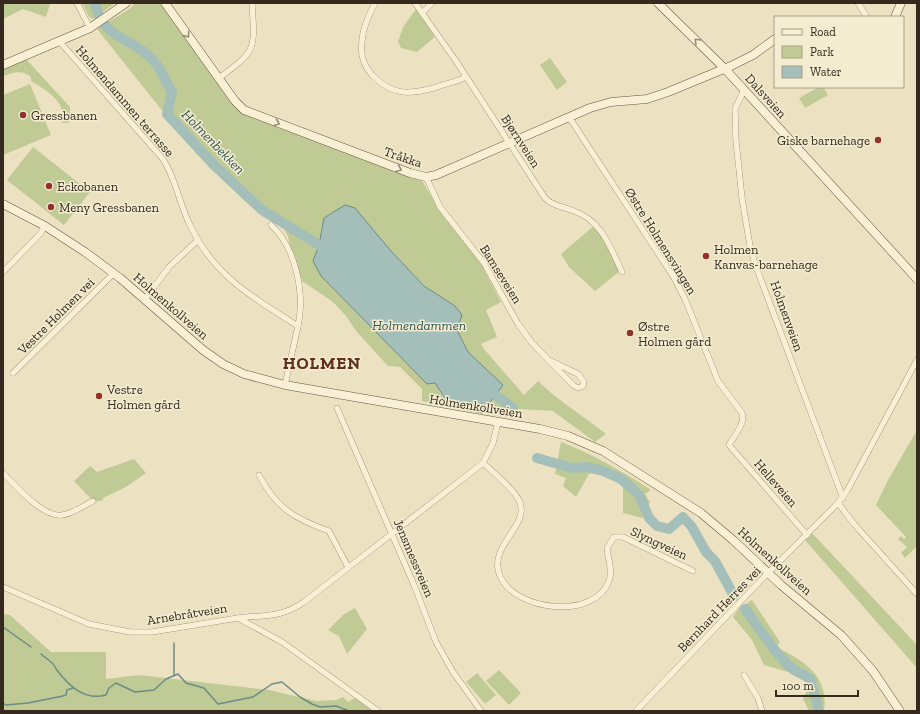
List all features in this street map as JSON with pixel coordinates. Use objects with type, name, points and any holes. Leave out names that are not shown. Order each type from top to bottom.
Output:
[{"type":"street","points":[[77,3],[90,28]]},
{"type":"street","points":[[3,65],[90,28],[126,3]]},
{"type":"street","name":"Tråkka","points":[[165,3],[238,105],[248,112],[424,177],[436,175],[510,142],[605,103],[654,97],[724,68]]},
{"type":"street","points":[[219,78],[241,62],[250,50],[254,36],[252,3]]},
{"type":"street","points":[[374,3],[363,32],[362,53],[368,69],[382,85],[393,90],[416,92],[457,81],[466,76]]},
{"type":"street","name":"Bjørnveien","points":[[415,3],[466,76],[547,201],[577,212],[600,229],[622,272]]},
{"type":"street","points":[[422,13],[432,3]]},
{"type":"street","name":"Dalsveien","points":[[658,3],[724,68],[917,279]]},
{"type":"street","points":[[858,3],[866,16]]},
{"type":"street","points":[[895,16],[901,3]]},
{"type":"street","points":[[724,68],[753,55],[774,40]]},
{"type":"street","name":"Holmendammen terrasse","points":[[60,42],[80,67],[163,160],[171,172],[188,221],[198,240],[218,268],[236,285],[298,326]]},
{"type":"street","name":"Holmenveien","points":[[744,90],[736,106],[735,128],[742,198],[750,246],[755,264],[843,498]]},
{"type":"street","name":"Østre Holmensvingen","points":[[569,117],[673,276],[686,299],[718,381],[742,413],[742,423],[729,445]]},
{"type":"street","name":"Bamseveien","points":[[424,177],[440,207],[484,263],[518,324],[532,343],[573,385],[578,388],[583,386],[584,382],[578,374],[549,360]]},
{"type":"street","name":"Holmenkollveien","points":[[3,204],[45,226],[85,252],[114,273],[193,342],[223,364],[248,376],[286,385],[556,433],[610,455],[701,513],[730,537],[768,573],[827,622],[848,642],[876,676],[900,711]]},
{"type":"street","points":[[271,225],[282,240],[296,271],[300,292],[298,326],[286,385]]},
{"type":"street","points":[[3,272],[40,234],[45,226]]},
{"type":"street","points":[[145,299],[169,267],[198,240]]},
{"type":"street","name":"Vestre Holmen vei","points":[[13,373],[114,273]]},
{"type":"street","name":"Bernhard Herres vei","points":[[636,711],[732,610],[843,498],[917,360]]},
{"type":"street","name":"Jensmessveien","points":[[337,408],[436,642],[452,672],[480,711]]},
{"type":"street","points":[[238,618],[287,612],[304,602],[483,463],[493,443],[498,422]]},
{"type":"street","name":"Helleveien","points":[[729,445],[807,535]]},
{"type":"street","name":"Slyngveien","points":[[483,463],[515,494],[521,507],[520,519],[500,551],[498,566],[502,580],[508,587],[525,599],[558,607],[580,605],[593,599],[603,591],[609,581],[610,571],[607,548],[614,537],[623,537],[692,571]]},
{"type":"street","points":[[3,473],[40,508],[49,513],[62,515],[93,501]]},
{"type":"street","points":[[259,475],[277,502],[295,517],[303,522],[329,531],[348,568]]},
{"type":"street","points":[[838,503],[854,524],[917,594]]},
{"type":"street","name":"Arnebråtveien","points":[[3,587],[89,624],[130,632],[163,630],[238,618],[282,642],[378,711]]},
{"type":"street","points":[[744,675],[758,698],[762,711]]},
{"type":"green space","points":[[3,3],[50,4],[46,17],[23,9],[3,19]]},
{"type":"green space","points":[[82,3],[115,3],[93,19],[89,17]]},
{"type":"green space","points":[[136,3],[161,3],[233,103],[422,181],[444,217],[480,262],[501,302],[486,310],[497,337],[481,344],[484,349],[524,395],[538,381],[554,395],[606,434],[595,442],[553,411],[520,409],[482,413],[422,401],[422,389],[400,367],[388,366],[356,331],[346,316],[333,302],[302,281],[290,247],[288,236],[284,229],[246,202],[196,153],[97,29]],"holes":[[[324,218],[390,250],[424,286],[455,306],[462,315],[457,330],[468,352],[503,385],[482,413],[443,397],[435,383],[427,384],[321,276],[313,261],[319,245]]]},
{"type":"green space","points":[[416,9],[435,37],[417,52],[401,48],[398,42],[403,27]]},
{"type":"green space","points":[[550,58],[567,82],[557,90],[540,65]]},
{"type":"green space","points":[[26,59],[70,107],[69,123],[62,123],[63,115],[59,103],[49,93],[31,81],[31,77],[21,72],[3,76],[3,69]]},
{"type":"green space","name":"Gressbanen","points":[[30,84],[51,135],[3,155],[3,95]]},
{"type":"green space","points":[[817,88],[824,88],[828,95],[805,108],[799,98]]},
{"type":"green space","name":"Eckobanen","points":[[33,147],[90,192],[64,225],[7,180]]},
{"type":"green space","points":[[595,225],[602,234],[620,271],[595,291],[569,267],[561,254]]},
{"type":"green space","points":[[917,430],[917,549],[915,548],[905,558],[901,553],[907,547],[898,539],[901,536],[904,539],[906,537],[876,505],[887,482]]},
{"type":"green space","points":[[561,442],[607,463],[651,490],[645,494],[650,502],[642,518],[623,513],[623,479],[607,469],[589,474],[576,497],[563,486],[566,478],[555,474]]},
{"type":"green space","points":[[134,459],[146,473],[126,487],[103,498],[103,500],[94,502],[74,481],[90,466],[97,472]]},
{"type":"green space","points":[[812,533],[917,645],[917,668],[805,540]]},
{"type":"green space","points":[[752,600],[780,642],[776,647],[805,664],[818,679],[823,688],[825,698],[824,711],[809,711],[803,699],[809,685],[795,674],[764,665],[752,640],[733,617],[739,608]]},
{"type":"green space","points":[[355,608],[367,629],[347,654],[339,636],[328,630],[343,615]]},
{"type":"green space","points":[[3,614],[10,615],[51,652],[106,652],[106,679],[139,675],[269,690],[316,701],[336,700],[343,697],[348,702],[355,698],[375,711],[3,711]]},
{"type":"green space","points":[[499,670],[521,693],[509,705],[486,681]]},
{"type":"green space","points":[[477,673],[496,695],[485,704],[466,682]]},
{"type":"water","name":"Holmendammen","points":[[345,205],[355,208],[390,250],[424,286],[455,306],[462,315],[457,330],[468,352],[503,385],[482,413],[450,406],[435,383],[427,384],[321,276],[313,261],[319,245],[324,218]]},
{"type":"waterway","name":"Holmenbekken","points":[[95,3],[104,24],[119,37],[145,52],[156,64],[172,92],[167,114],[214,165],[262,210],[319,245]]},
{"type":"waterway","name":"Holmenbekken","points":[[495,395],[513,408]]},
{"type":"waterway","name":"Holmenbekken","points":[[537,458],[572,468],[587,467],[603,471],[621,479],[639,495],[649,518],[657,526],[669,529],[683,517],[692,527],[706,552],[715,561],[734,596]]},
{"type":"waterway","name":"Holmenbekken","points":[[745,609],[772,647],[784,661],[792,669],[811,680],[818,711]]},
{"type":"waterway","points":[[3,627],[31,647]]},
{"type":"waterway","points":[[174,643],[174,675]]},
{"type":"waterway","points":[[41,654],[53,664],[66,681],[78,691],[91,696],[106,695],[109,688],[116,683],[135,692],[154,690],[166,679],[178,674],[186,683],[204,688],[218,704],[253,697],[272,684],[282,682],[300,697],[312,704],[320,707],[336,706],[349,711]]},
{"type":"waterway","points":[[3,703],[6,705],[28,703],[63,696],[66,695],[67,690],[73,688]]},
{"type":"place","name":"Gressbanen","points":[[23,115]]},
{"type":"place","name":"Giske barnehage","points":[[878,140]]},
{"type":"place","name":"Eckobanen","points":[[49,186]]},
{"type":"place","name":"Meny Gressbanen","points":[[51,207]]},
{"type":"place","name":"Holmen Kanvas-barnehage","points":[[706,256]]},
{"type":"place","name":"Østre Holmen gård","points":[[630,333]]},
{"type":"place","name":"Vestre Holmen gård","points":[[99,396]]},
{"type":"district","name":"HOLMEN","points":[[322,363]]}]
